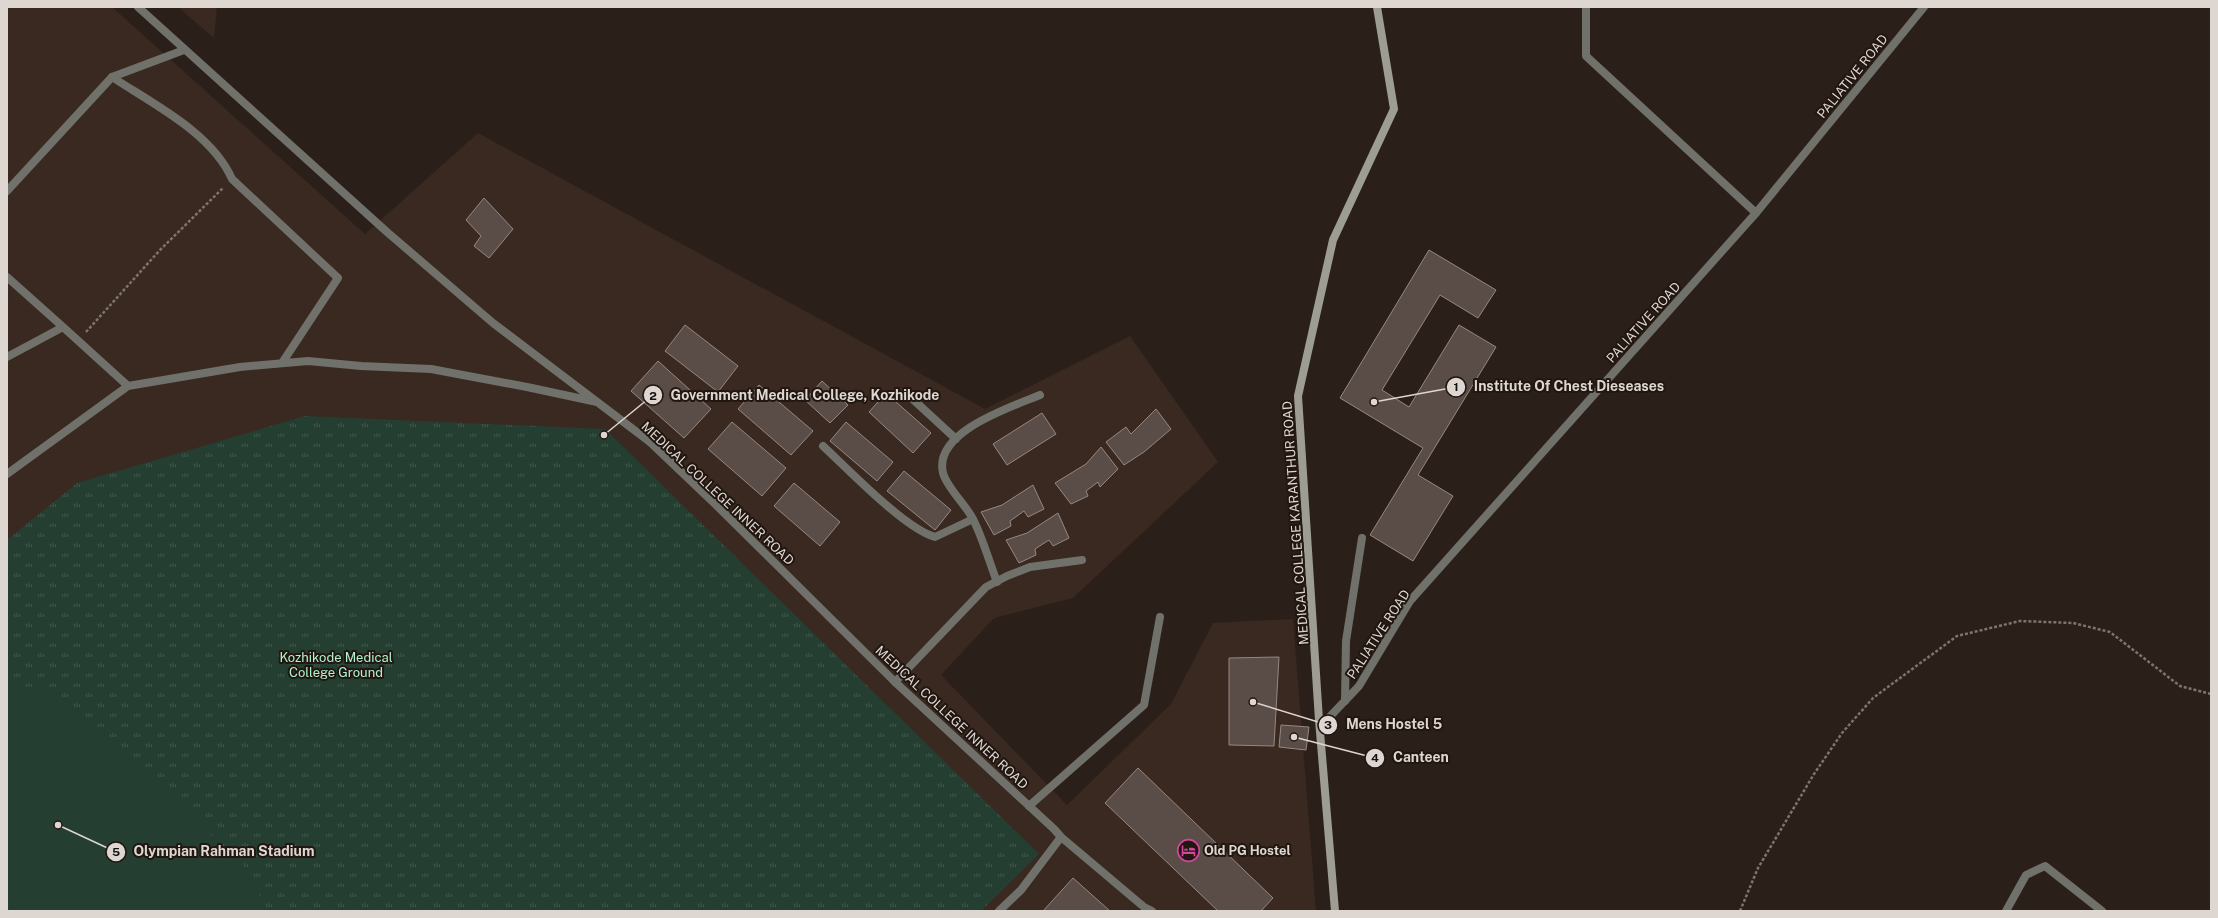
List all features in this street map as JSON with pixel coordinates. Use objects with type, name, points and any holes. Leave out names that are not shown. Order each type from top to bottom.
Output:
[{"type":"main road","name":"MEDICAL COLLEGE KARANTHUR ROAD","points":[[1335,911],[1320,726],[1298,396],[1334,240],[1394,109],[1377,7]]},
{"type":"street","points":[[138,7],[387,232],[487,318],[599,403]]},
{"type":"street","points":[[1586,7],[1586,56],[1756,213]]},
{"type":"street","name":"PALIATIVE ROAD","points":[[1320,726],[1359,686],[1410,601],[1756,213],[1924,7]]},
{"type":"street","points":[[7,191],[112,77],[184,50]]},
{"type":"street","points":[[112,77],[195,132],[226,166],[232,179],[338,278],[282,364]]},
{"type":"street","points":[[7,277],[128,386]]},
{"type":"street","points":[[7,357],[63,327]]},
{"type":"street","name":"MEDICAL COLLEGE INNER ROAD","points":[[7,474],[128,386],[240,367],[308,361],[361,366],[431,369],[528,386],[599,403],[650,442],[700,489],[895,682],[1029,806],[1061,838],[1144,907],[1152,911]]},
{"type":"street","points":[[905,392],[956,439]]},
{"type":"street","points":[[997,582],[973,519],[944,475],[941,461],[949,445],[986,418],[1040,395]]},
{"type":"street","points":[[822,446],[879,498],[923,533],[935,537],[973,519]]},
{"type":"street","points":[[1345,701],[1346,641],[1362,538]]},
{"type":"street","points":[[895,682],[986,588],[1030,567],[1082,560]]},
{"type":"street","points":[[1029,806],[1144,705],[1160,617]]},
{"type":"street","points":[[999,911],[1021,890],[1061,838]]},
{"type":"street","points":[[2006,911],[2026,875],[2045,866],[2102,911]]},
{"type":"path","points":[[78,340],[160,250],[232,179]]},
{"type":"path","points":[[1740,911],[1758,868],[1814,774],[1842,733],[1873,698],[1958,636],[2020,621],[2073,623],[2110,632],[2180,686],[2211,694]]},
{"type":"shaded area","points":[[7,7],[112,7],[365,234],[478,133],[985,409],[1130,336],[1218,462],[1073,598],[994,618],[941,675],[1067,805],[1171,704],[1213,623],[1293,619],[1316,911],[7,911]]},
{"type":"shaded area","points":[[178,7],[217,7],[214,38]]},
{"type":"green space","name":"Kozhikode Medical College Ground","points":[[305,416],[605,429],[1039,854],[981,911],[7,911],[7,540],[77,483]]},
{"type":"green space","points":[[17,686],[39,689],[60,695],[243,865],[259,894],[262,911],[18,911],[7,901],[7,687]]},
{"type":"building","points":[[484,198],[513,229],[489,258],[474,246],[481,236],[466,220]]},
{"type":"building","points":[[1429,250],[1496,290],[1478,318],[1440,295],[1382,390],[1409,407],[1459,325],[1496,347],[1418,475],[1453,496],[1413,561],[1370,535],[1423,448],[1340,398]]},
{"type":"building","points":[[685,325],[738,366],[718,392],[665,351]]},
{"type":"building","points":[[658,361],[711,409],[684,438],[631,391]]},
{"type":"building","points":[[822,381],[848,405],[830,423],[805,400]]},
{"type":"building","points":[[759,385],[813,431],[791,455],[738,409]]},
{"type":"building","points":[[886,393],[931,433],[913,453],[869,412]]},
{"type":"building","points":[[1156,409],[1171,429],[1144,452],[1124,465],[1106,442],[1126,427],[1131,434]]},
{"type":"building","points":[[1042,413],[1056,434],[1007,465],[993,444]]},
{"type":"building","points":[[732,422],[786,468],[762,496],[708,449]]},
{"type":"building","points":[[846,422],[893,462],[877,481],[830,441]]},
{"type":"building","points":[[1101,447],[1118,469],[1100,487],[1098,482],[1086,491],[1088,496],[1071,504],[1055,483],[1086,464]]},
{"type":"building","points":[[904,471],[951,510],[935,530],[887,491]]},
{"type":"building","points":[[794,483],[840,522],[820,546],[774,506]]},
{"type":"building","points":[[1033,485],[1044,509],[1028,517],[1024,511],[1010,521],[1011,526],[994,535],[981,512],[1002,505]]},
{"type":"building","points":[[1058,513],[1069,538],[1053,546],[1049,540],[1035,549],[1036,555],[1019,563],[1006,540],[1027,533]]},
{"type":"building","points":[[1279,657],[1274,746],[1229,745],[1229,658]]},
{"type":"building","points":[[1281,725],[1309,727],[1306,750],[1279,747]]},
{"type":"building","name":"Old PG Hostel","points":[[1138,768],[1273,898],[1261,911],[1218,911],[1105,803]]},
{"type":"building","points":[[1073,878],[1110,911],[1043,911]]},
{"type":"place","name":"Institute Of Chest Dieseases","points":[[1374,402]]},
{"type":"place","name":"Government Medical College, Kozhikode","points":[[604,435]]},
{"type":"place","name":"Mens Hostel 5","points":[[1253,702]]},
{"type":"place","name":"Canteen","points":[[1294,737]]},
{"type":"place","name":"Olympian Rahman Stadium","points":[[58,825]]},
{"type":"place","name":"Old PG Hostel","points":[[1189,850]]}]
